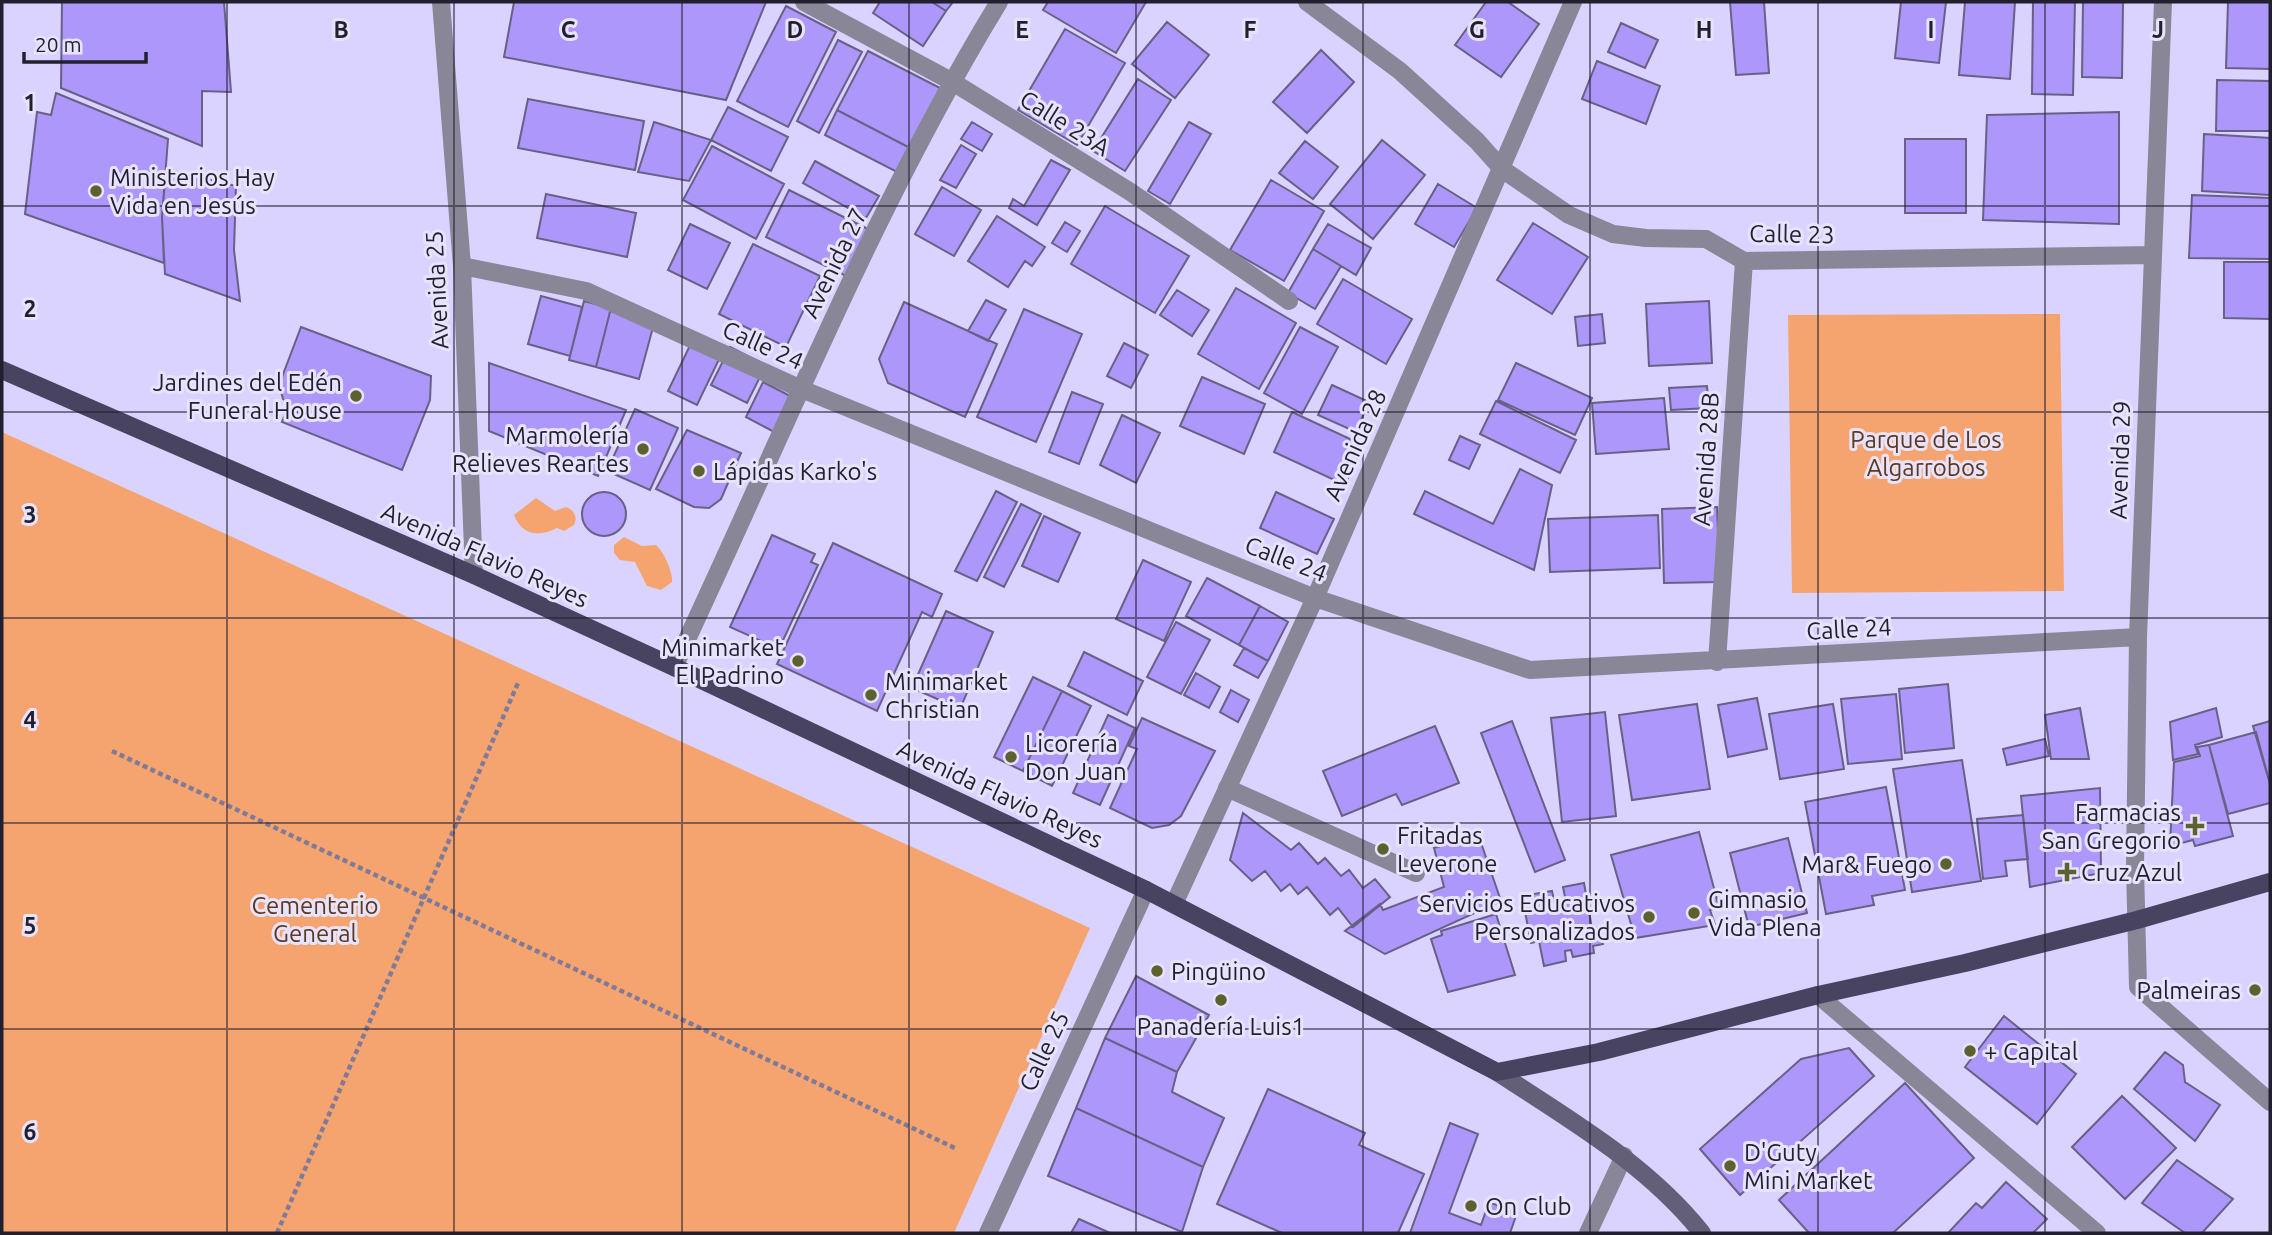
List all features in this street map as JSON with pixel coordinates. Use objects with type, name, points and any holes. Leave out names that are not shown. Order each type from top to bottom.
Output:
[{"type":"main road","name":"Avenida Flavio Reyes","points":[[2,370],[474,575],[1174,904],[1497,1072],[1624,1156],[1678,1203],[1702,1233]]},
{"type":"main road","points":[[1497,1072],[1599,1052],[1818,995],[2137,920],[2270,882]]},
{"type":"street","name":"Avenida 25","points":[[441,2],[462,267],[474,575]]},
{"type":"street","name":"Calle 23A","points":[[804,2],[951,81],[1129,191],[1289,301]]},
{"type":"street","name":"Avenida 27","points":[[674,667],[799,388],[951,81],[999,2]]},
{"type":"street","name":"Calle 23","points":[[1307,2],[1400,71],[1477,141],[1502,169],[1569,215],[1613,234],[1646,238],[1706,239],[1744,261],[2153,255]]},
{"type":"street","name":"Avenida 28","points":[[1174,904],[1315,598],[1573,2]]},
{"type":"street","name":"Avenida 29","points":[[2163,2],[2138,637],[2135,868],[2138,987],[2270,1102]]},
{"type":"street","name":"Avenida 28B","points":[[1717,662],[1744,261]]},
{"type":"street","name":"Calle 24","points":[[462,267],[586,291],[799,388],[1315,598],[1530,670],[1717,662],[2138,637]]},
{"type":"street","points":[[1227,788],[1416,873]]},
{"type":"street","name":"Calle 25","points":[[988,1233],[1146,890]]},
{"type":"street","points":[[1818,995],[2097,1233]]},
{"type":"street","points":[[1588,1233],[1624,1156]]},
{"type":"path","points":[[277,1233],[518,683]]},
{"type":"path","points":[[112,751],[957,1149]]},
{"type":"green space","name":"Parque de Los Algarrobos","points":[[2060,314],[2064,591],[1792,593],[1788,315]]},
{"type":"green space","name":"Cementerio General","points":[[2,432],[1090,928],[954,1233],[2,1233]]},
{"type":"green space","points":[[536,498],[555,511],[566,507],[571,510],[575,514],[574,525],[564,531],[557,528],[544,533],[527,531],[514,515]]},
{"type":"green space","points":[[624,537],[642,546],[656,545],[667,562],[672,582],[661,590],[647,586],[635,562],[620,560],[614,553],[614,545]]},
{"type":"building","points":[[62,2],[224,2],[231,92],[202,91],[202,146],[61,88]]},
{"type":"building","points":[[514,2],[766,2],[726,100],[504,57]]},
{"type":"building","points":[[880,2],[932,2],[946,11],[923,46],[873,13]]},
{"type":"building","points":[[932,2],[953,2],[946,11]]},
{"type":"building","points":[[1048,2],[1146,2],[1116,53],[1043,10]]},
{"type":"building","points":[[1486,2],[1508,2],[1539,24],[1501,77],[1455,45]]},
{"type":"building","points":[[1730,2],[1764,2],[1769,73],[1736,75]]},
{"type":"building","points":[[1901,2],[1946,2],[1939,63],[1895,58]]},
{"type":"building","points":[[1965,2],[2015,2],[2010,79],[1959,75]]},
{"type":"building","points":[[2033,2],[2075,2],[2073,95],[2032,94]]},
{"type":"building","points":[[2083,2],[2123,2],[2122,78],[2082,77]]},
{"type":"building","points":[[2228,2],[2270,2],[2270,69],[2226,68]]},
{"type":"building","points":[[786,6],[836,32],[788,127],[737,101]]},
{"type":"building","points":[[1167,22],[1209,55],[1175,98],[1132,64]]},
{"type":"building","points":[[1621,23],[1658,40],[1645,68],[1608,52]]},
{"type":"building","points":[[1065,29],[1125,63],[1077,145],[1018,110]]},
{"type":"building","points":[[838,40],[862,52],[819,133],[797,121]]},
{"type":"building","points":[[1321,50],[1354,82],[1307,133],[1273,102]]},
{"type":"building","points":[[868,51],[940,88],[910,148],[837,110]]},
{"type":"building","points":[[1597,61],[1660,86],[1646,124],[1582,99]]},
{"type":"building","points":[[1138,79],[1171,100],[1125,171],[1093,151]]},
{"type":"building","points":[[2217,80],[2270,81],[2270,131],[2216,131]]},
{"type":"building","name":"Ministerios Hay Vida en Jesús","points":[[56,93],[168,139],[162,217],[164,263],[25,214],[37,112],[51,115]]},
{"type":"building","points":[[528,99],[644,121],[635,170],[518,148]]},
{"type":"building","points":[[728,107],[788,137],[771,171],[711,140]]},
{"type":"building","points":[[837,110],[910,148],[897,172],[825,135]]},
{"type":"building","points":[[2119,112],[2119,224],[1983,220],[1987,115]]},
{"type":"building","points":[[654,122],[711,140],[689,181],[638,172]]},
{"type":"building","points":[[972,122],[992,134],[982,151],[961,139]]},
{"type":"building","points":[[1189,122],[1211,134],[1170,204],[1148,191]]},
{"type":"building","points":[[2204,134],[2270,138],[2270,195],[2202,191]]},
{"type":"building","points":[[1905,139],[1966,139],[1966,213],[1905,213]]},
{"type":"building","points":[[1382,140],[1425,175],[1373,239],[1330,204]]},
{"type":"building","points":[[1305,141],[1338,167],[1313,199],[1279,173]]},
{"type":"building","points":[[961,145],[976,154],[956,188],[940,180]]},
{"type":"building","points":[[712,146],[784,184],[756,239],[683,200]]},
{"type":"building","points":[[1051,160],[1070,170],[1037,225],[1009,208],[1013,199],[1024,206]]},
{"type":"building","points":[[815,161],[879,196],[866,218],[803,183]]},
{"type":"building","points":[[166,169],[236,186],[234,250],[240,301],[165,274],[162,217]]},
{"type":"building","points":[[1271,180],[1324,211],[1284,281],[1230,250]]},
{"type":"building","points":[[1438,184],[1477,208],[1454,247],[1415,224]]},
{"type":"building","points":[[942,187],[981,210],[954,256],[915,234]]},
{"type":"building","points":[[789,190],[868,229],[846,276],[766,237]]},
{"type":"building","points":[[546,194],[636,213],[627,257],[537,238]]},
{"type":"building","points":[[2192,195],[2270,198],[2270,259],[2189,258]]},
{"type":"building","points":[[1105,206],[1189,256],[1155,313],[1071,264]]},
{"type":"building","points":[[997,216],[1045,247],[1032,266],[1025,261],[1008,287],[968,261]]},
{"type":"building","points":[[1065,222],[1080,231],[1067,252],[1052,243]]},
{"type":"building","points":[[1533,223],[1588,257],[1552,314],[1497,280]]},
{"type":"building","points":[[690,224],[730,243],[707,289],[668,270]]},
{"type":"building","points":[[1328,224],[1371,248],[1356,275],[1313,249]]},
{"type":"building","points":[[753,244],[820,276],[786,347],[719,314]]},
{"type":"building","points":[[1313,249],[1341,266],[1315,309],[1288,293]]},
{"type":"building","points":[[2224,262],[2270,262],[2270,319],[2224,318]]},
{"type":"building","points":[[1343,279],[1412,319],[1386,364],[1317,324]]},
{"type":"building","points":[[1236,288],[1296,323],[1259,389],[1198,354]]},
{"type":"building","points":[[1177,290],[1209,310],[1192,336],[1160,315]]},
{"type":"building","points":[[541,296],[582,307],[570,356],[528,344]]},
{"type":"building","points":[[986,300],[1006,310],[988,341],[968,331]]},
{"type":"building","points":[[584,301],[611,308],[596,367],[569,360]]},
{"type":"building","points":[[1709,301],[1712,363],[1649,366],[1646,304]]},
{"type":"building","points":[[904,302],[997,344],[965,417],[888,383],[879,359]]},
{"type":"building","points":[[611,308],[655,320],[639,379],[596,367]]},
{"type":"building","points":[[1024,309],[1082,334],[1036,442],[977,417]]},
{"type":"building","points":[[1602,314],[1605,343],[1578,346],[1575,317]]},
{"type":"building","name":"Jardines del Edén Funeral House","points":[[301,327],[431,376],[430,400],[402,470],[282,422],[289,404],[283,399],[279,385]]},
{"type":"building","points":[[1300,327],[1338,347],[1302,414],[1264,393]]},
{"type":"building","points":[[695,335],[724,349],[697,405],[668,391]]},
{"type":"building","points":[[1124,343],[1148,355],[1131,388],[1107,376]]},
{"type":"building","points":[[730,347],[766,365],[747,403],[711,385]]},
{"type":"building","points":[[489,363],[626,410],[598,476],[489,431]]},
{"type":"building","points":[[1516,363],[1592,398],[1575,435],[1498,400]]},
{"type":"building","points":[[1202,377],[1265,404],[1244,454],[1180,426]]},
{"type":"building","points":[[763,382],[796,399],[778,434],[746,417]]},
{"type":"building","points":[[1332,385],[1369,402],[1356,432],[1318,415]]},
{"type":"building","points":[[1707,386],[1709,408],[1671,410],[1669,388]]},
{"type":"building","points":[[1072,392],[1103,404],[1079,464],[1049,452]]},
{"type":"building","points":[[1664,398],[1669,449],[1596,454],[1592,403]]},
{"type":"building","points":[[1496,401],[1576,440],[1560,473],[1480,434]]},
{"type":"building","name":"Marmolería Relieves Reartes","points":[[635,409],[678,428],[650,490],[607,471]]},
{"type":"building","points":[[1292,412],[1363,445],[1345,485],[1274,452]]},
{"type":"building","points":[[1122,415],[1160,433],[1136,483],[1100,465]]},
{"type":"building","name":"Lápidas Karko's","points":[[687,430],[741,453],[721,499],[709,508],[694,507],[656,489]]},
{"type":"building","points":[[1460,436],[1480,445],[1469,469],[1449,460]]},
{"type":"building","points":[[1520,469],[1552,485],[1534,570],[1414,514],[1425,491],[1493,524]]},
{"type":"building","points":[[996,491],[1017,502],[977,581],[955,571]]},
{"type":"building","points":[[604,492],[619,499],[626,514],[619,529],[604,536],[589,529],[582,514],[589,499]]},
{"type":"building","points":[[1276,492],[1334,519],[1317,554],[1260,528]]},
{"type":"building","points":[[1021,504],[1041,514],[1004,587],[984,577]]},
{"type":"building","points":[[1717,507],[1720,582],[1664,583],[1662,509]]},
{"type":"building","points":[[1658,515],[1660,568],[1550,572],[1548,519]]},
{"type":"building","points":[[1044,516],[1080,533],[1058,582],[1022,566]]},
{"type":"building","points":[[772,535],[815,554],[811,562],[818,565],[779,649],[730,627]]},
{"type":"building","points":[[833,543],[942,594],[932,617],[922,612],[877,711],[777,664]]},
{"type":"building","points":[[1143,560],[1191,582],[1164,641],[1116,619]]},
{"type":"building","points":[[1207,578],[1260,606],[1239,645],[1186,616]]},
{"type":"building","points":[[1260,606],[1288,622],[1268,661],[1239,645]]},
{"type":"building","points":[[946,611],[993,632],[960,709],[912,688]]},
{"type":"building","points":[[1176,622],[1210,640],[1181,694],[1147,677]]},
{"type":"building","points":[[1244,648],[1268,661],[1258,678],[1234,665]]},
{"type":"building","points":[[1084,652],[1143,681],[1127,715],[1068,686]]},
{"type":"building","points":[[1196,673],[1220,687],[1209,708],[1184,695]]},
{"type":"building","points":[[1033,677],[1062,691],[1023,771],[994,757]]},
{"type":"building","points":[[1948,684],[1954,748],[1905,753],[1899,689]]},
{"type":"building","points":[[1231,690],[1249,700],[1238,722],[1220,712]]},
{"type":"building","points":[[1062,691],[1091,706],[1052,786],[1023,771]]},
{"type":"building","points":[[1896,694],[1902,759],[1848,764],[1841,699]]},
{"type":"building","points":[[1757,698],[1767,749],[1728,757],[1718,705]]},
{"type":"building","points":[[1697,704],[1710,789],[1632,800],[1619,715]]},
{"type":"building","points":[[1833,704],[1844,769],[1780,779],[1769,714]]},
{"type":"building","points":[[2080,708],[2089,759],[2051,759],[2045,715]]},
{"type":"building","points":[[2216,708],[2222,737],[2195,745],[2198,754],[2173,760],[2170,722]]},
{"type":"building","points":[[1605,712],[1616,816],[1562,822],[1551,718]]},
{"type":"building","points":[[1108,715],[1135,728],[1100,805],[1073,793]]},
{"type":"building","points":[[1142,718],[1215,751],[1181,816],[1169,825],[1152,828],[1110,808],[1137,749],[1129,746]]},
{"type":"building","points":[[1512,721],[1565,860],[1535,872],[1481,733]]},
{"type":"building","points":[[2270,721],[2270,784],[2253,726]]},
{"type":"building","points":[[1435,726],[1459,783],[1402,805],[1396,794],[1342,816],[1323,771]]},
{"type":"building","points":[[2256,732],[2270,784],[2270,803],[2228,814],[2209,745]]},
{"type":"building","points":[[2045,739],[2049,756],[2007,765],[2003,749]]},
{"type":"building","points":[[2209,745],[2233,836],[2195,846],[2193,840],[2170,846],[2174,762],[2200,756],[2197,747]]},
{"type":"building","points":[[1962,760],[1981,881],[1912,892],[1893,769]]},
{"type":"building","points":[[1886,787],[1905,890],[1872,896],[1874,905],[1826,914],[1805,802]]},
{"type":"building","points":[[2100,788],[2101,873],[2030,887],[2021,796]]},
{"type":"building","points":[[1243,813],[1291,850],[1299,843],[1318,864],[1325,858],[1341,876],[1349,870],[1363,888],[1375,879],[1390,897],[1353,927],[1338,908],[1330,915],[1307,887],[1298,894],[1290,884],[1281,891],[1265,871],[1252,881],[1230,860]]},
{"type":"building","points":[[2023,815],[2028,859],[2005,861],[2007,876],[1983,879],[1977,819]]},
{"type":"building","points":[[1699,832],[1719,907],[1710,910],[1715,925],[1635,938],[1611,855]]},
{"type":"building","points":[[1478,834],[1501,901],[1385,954],[1345,931],[1380,904],[1383,910],[1444,887],[1434,848]]},
{"type":"building","points":[[1788,838],[1807,913],[1749,927],[1730,853]]},
{"type":"building","points":[[1584,883],[1592,929],[1600,927],[1603,944],[1593,946],[1594,953],[1573,957],[1571,950],[1565,951],[1566,961],[1544,966],[1539,941],[1531,943],[1522,896],[1552,891],[1555,905],[1566,902],[1563,887]]},
{"type":"building","points":[[1496,914],[1515,975],[1448,992],[1431,939],[1442,935],[1441,931]]},
{"type":"building","points":[[1136,976],[1209,1015],[1177,1072],[1105,1038]]},
{"type":"building","points":[[2004,1016],[2076,1074],[2037,1124],[1965,1067]]},
{"type":"building","points":[[1105,1038],[1177,1072],[1172,1092],[1224,1118],[1203,1167],[1076,1108]]},
{"type":"building","points":[[1849,1048],[1874,1076],[1740,1195],[1700,1149],[1801,1059]]},
{"type":"building","points":[[2165,1052],[2183,1065],[2185,1082],[2220,1105],[2195,1141],[2134,1089]]},
{"type":"building","points":[[1905,1083],[1974,1158],[1893,1233],[1809,1233],[1779,1200]]},
{"type":"building","points":[[1268,1089],[1365,1133],[1359,1145],[1424,1174],[1398,1233],[1282,1233],[1217,1204]]},
{"type":"building","points":[[2122,1096],[2176,1148],[2125,1199],[2072,1147]]},
{"type":"building","points":[[1076,1108],[1203,1167],[1182,1232],[1048,1176]]},
{"type":"building","points":[[1450,1123],[1478,1134],[1449,1213],[1481,1225],[1489,1202],[1517,1213],[1510,1233],[1410,1233]]},
{"type":"building","points":[[2177,1160],[2233,1199],[2202,1233],[2185,1233],[2142,1203]]},
{"type":"building","points":[[2006,1182],[2047,1219],[2033,1233],[1948,1233],[1976,1203],[1982,1208]]},
{"type":"building","points":[[1079,1219],[1110,1233],[1071,1233]]},
{"type":"place","name":"Ministerios Hay Vida en Jesús","points":[[96,191]]},
{"type":"place","name":"Jardines del Edén Funeral House","points":[[356,396]]},
{"type":"place","name":"Marmolería Relieves Reartes","points":[[643,449]]},
{"type":"place","name":"Lápidas Karko's","points":[[699,471]]},
{"type":"place","name":"Minimarket El Padrino","points":[[798,661]]},
{"type":"place","name":"Minimarket Christian","points":[[871,695]]},
{"type":"place","name":"Licorería Don Juan","points":[[1011,757]]},
{"type":"place","name":"Farmacias San Gregorio","points":[[2195,826]]},
{"type":"place","name":"Fritadas Leverone","points":[[1383,849]]},
{"type":"place","name":"Mar& Fuego","points":[[1946,864]]},
{"type":"place","name":"Cruz Azul","points":[[2067,872]]},
{"type":"place","name":"Gimnasio Vida Plena","points":[[1694,913]]},
{"type":"place","name":"Servicios Educativos Personalizados","points":[[1649,917]]},
{"type":"place","name":"Pingüino","points":[[1157,971]]},
{"type":"place","name":"Palmeiras","points":[[2255,990]]},
{"type":"place","name":"Panadería Luis1","points":[[1221,1000]]},
{"type":"place","name":"+ Capital","points":[[1970,1051]]},
{"type":"place","name":"D'Guty Mini Market","points":[[1730,1166]]},
{"type":"place","name":"On Club","points":[[1471,1206]]}]
